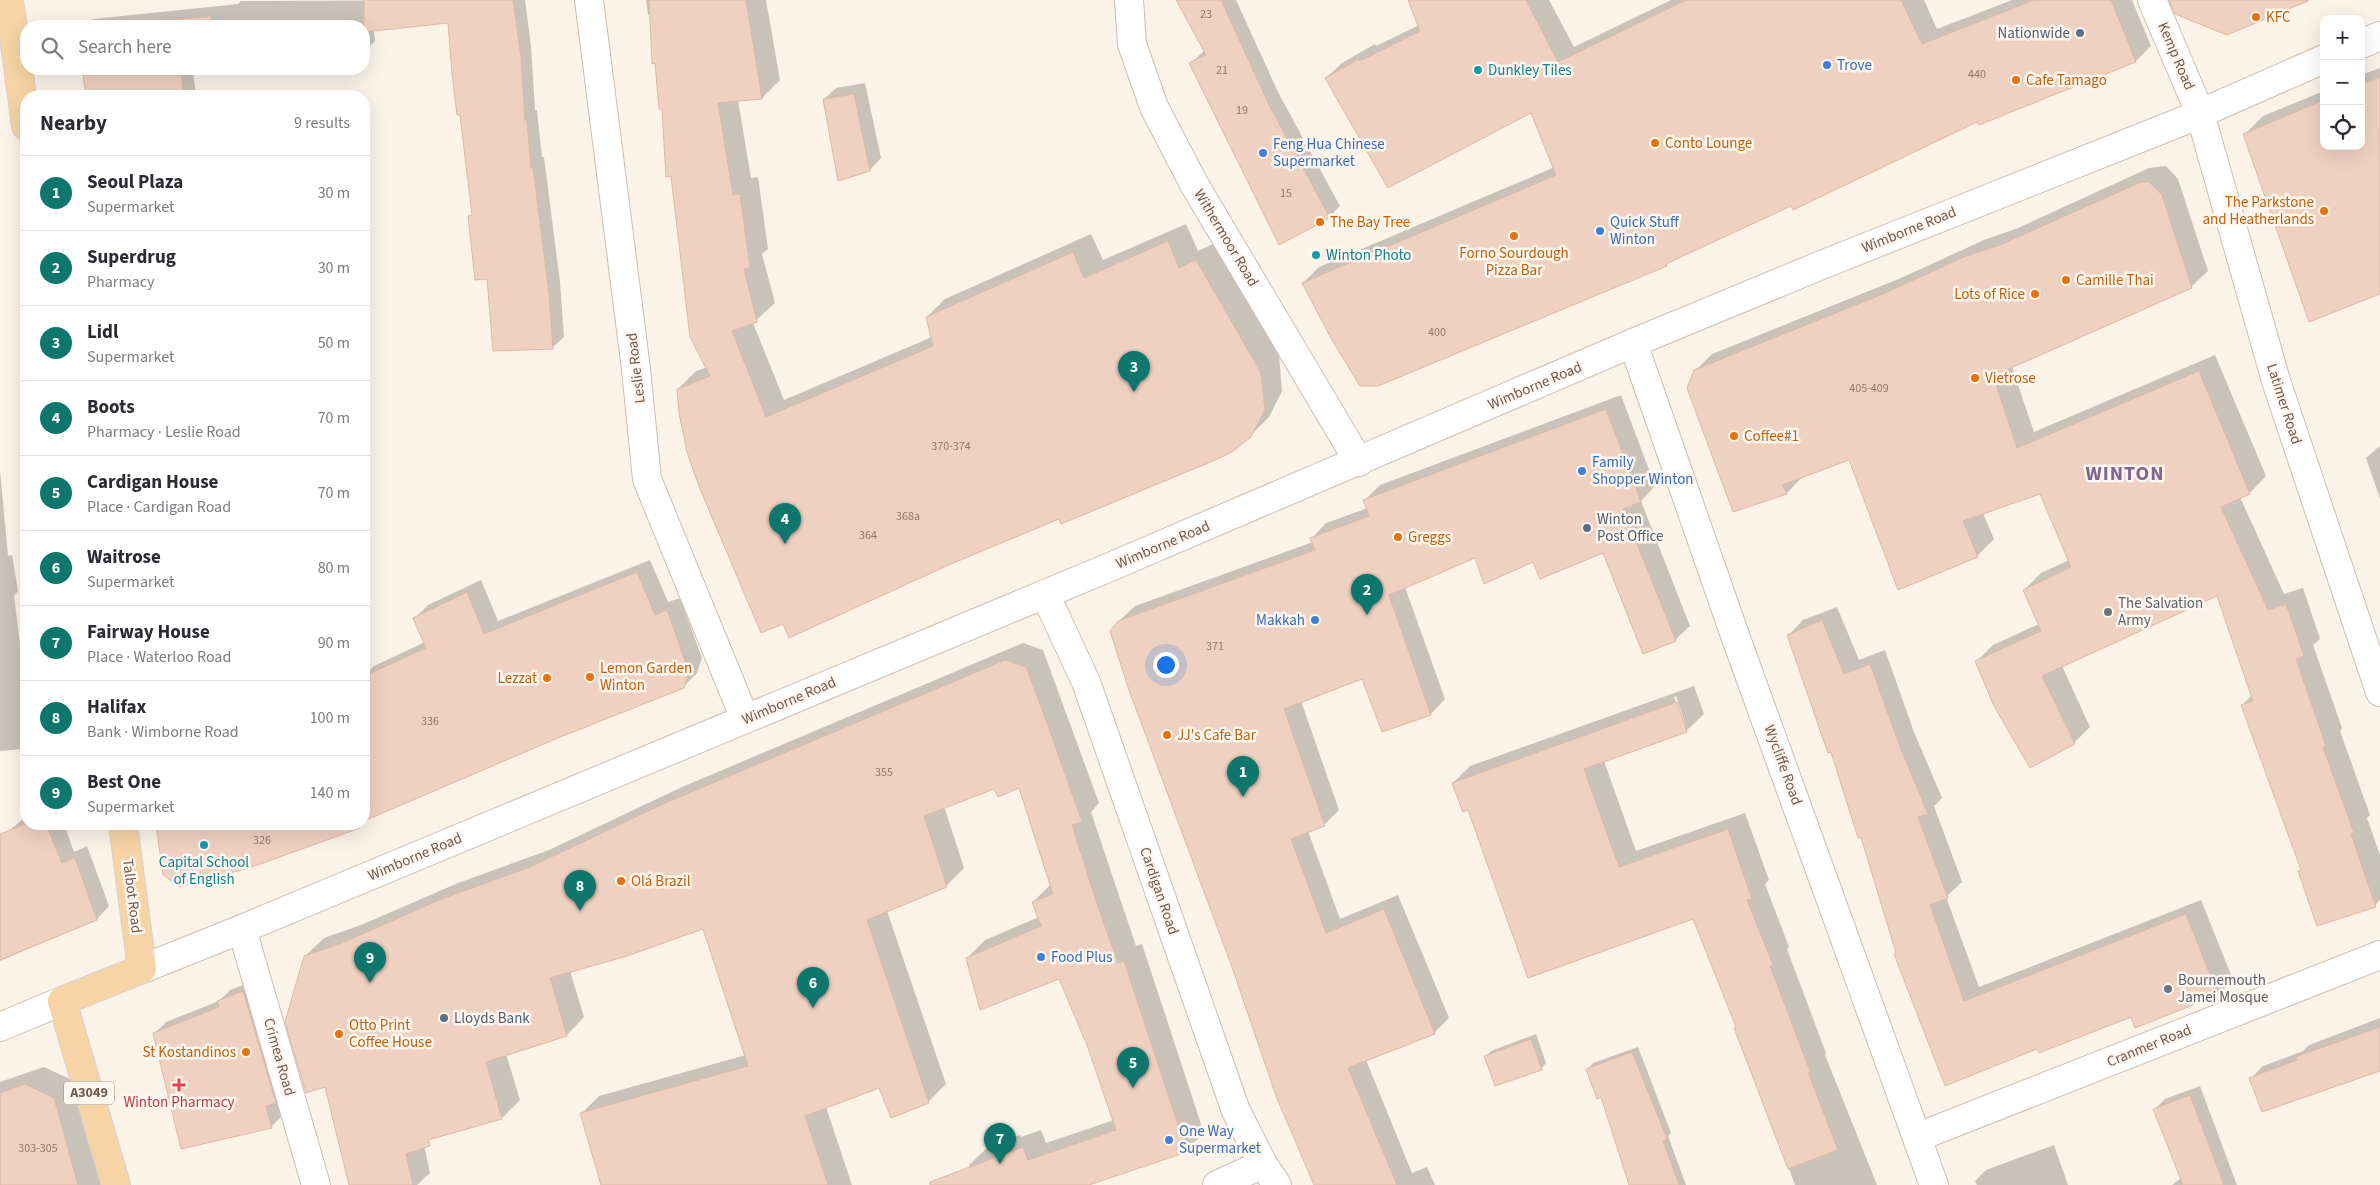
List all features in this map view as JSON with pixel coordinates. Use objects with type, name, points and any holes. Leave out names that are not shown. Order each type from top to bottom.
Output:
[{"type":"main road","points":[[9,0],[21,90]]},
{"type":"main road","name":"Talbot Road","points":[[124,830],[142,969]]},
{"type":"main road","name":"Wimborne Road","points":[[62,1001],[142,969]]},
{"type":"main road","name":"A3049","points":[[62,1001],[116,1185]]},
{"type":"street","name":"Leslie Road","points":[[589,0],[636,369],[647,479],[745,719]]},
{"type":"street","name":"Withermoor Road","points":[[1129,0],[1132,44],[1154,107],[1194,184],[1359,462]]},
{"type":"street","name":"Kemp Road","points":[[2152,0],[2200,113]]},
{"type":"street","points":[[2365,42],[2380,36]]},
{"type":"street","name":"Wimborne Road","points":[[142,969],[1045,594],[1359,462],[1633,343],[2200,113],[2322,60]]},
{"type":"street","name":"Latimer Road","points":[[2200,113],[2276,380],[2380,692]]},
{"type":"street","name":"Wycliffe Road","points":[[1633,343],[1736,641],[1934,1185]]},
{"type":"street","name":"Cardigan Road","points":[[1045,594],[1086,682],[1236,1111],[1270,1175]]},
{"type":"street","name":"Crimea Road","points":[[242,929],[314,1177]]},
{"type":"street","name":"Cranmer Road","points":[[1918,1137],[2380,955]]},
{"type":"street","name":"Wimborne Road","points":[[0,1027],[62,1001]]},
{"type":"street","points":[[1217,1185],[1270,1175]]},
{"type":"building","points":[[364,0],[513,0],[521,57],[525,120],[527,120],[531,168],[533,167],[549,294],[553,349],[493,351],[487,279],[475,280],[468,216],[472,215],[460,115],[457,115],[448,23],[370,31],[370,20],[364,20]]},
{"type":"building","points":[[649,0],[746,0],[762,99],[718,103],[733,195],[740,194],[750,268],[744,269],[757,322],[732,331],[766,417],[933,346],[926,317],[1073,252],[1084,278],[1168,241],[1179,268],[1196,260],[1261,373],[1265,410],[1251,437],[1232,452],[1213,461],[1061,524],[1059,519],[951,564],[789,638],[783,624],[761,633],[700,489],[687,452],[679,413],[677,389],[710,376],[690,337],[671,176],[666,177],[662,109],[659,109],[655,63],[652,64]]},
{"type":"building","points":[[1176,0],[1221,0],[1269,105],[1330,218],[1279,245],[1189,63],[1206,55]]},
{"type":"building","points":[[1408,0],[1526,0],[1558,62],[1686,0],[1901,0],[1922,44],[2034,0],[2111,0],[2136,62],[1979,125],[1977,122],[1793,210],[1791,206],[1666,264],[1667,266],[1378,386],[1360,386],[1332,340],[1302,283],[1556,175],[1531,113],[1388,188],[1325,78],[1359,59],[1360,61],[1420,31]]},
{"type":"building","points":[[2169,0],[2308,1],[2227,35],[2175,14]]},
{"type":"building","points":[[211,16],[211,20],[169,20]]},
{"type":"building","points":[[83,75],[181,75],[183,90],[85,90]]},
{"type":"building","name":"The Parkstone and Heatherlands","points":[[2380,77],[2380,294],[2309,322],[2243,134],[2320,102],[2320,150],[2365,150],[2365,83]]},
{"type":"building","points":[[854,94],[870,171],[838,181],[823,99]]},
{"type":"building","points":[[2141,182],[2149,182],[2162,195],[2192,288],[1993,376],[2017,448],[2199,371],[2250,494],[2221,507],[2268,610],[2286,604],[2304,656],[2296,659],[2326,746],[2323,747],[2354,833],[2351,834],[2376,907],[2317,926],[2298,871],[2301,870],[2241,705],[2253,701],[2217,596],[2042,676],[2075,744],[2030,768],[1994,706],[1975,661],[2041,631],[2023,590],[2071,567],[2040,494],[1963,521],[1978,557],[1898,590],[1849,460],[1782,485],[1787,494],[1733,512],[1687,388],[1694,370],[1883,294],[1966,256],[2000,245]]},
{"type":"building","points":[[1606,409],[1641,502],[1623,509],[1676,641],[1643,654],[1603,553],[1540,579],[1533,562],[1484,584],[1475,558],[1389,595],[1431,715],[1382,732],[1362,679],[1284,709],[1325,826],[1291,839],[1326,933],[1384,909],[1435,1034],[1348,1068],[1397,1185],[1314,1185],[1276,1096],[1232,967],[1129,690],[1110,631],[1118,621],[1315,550],[1310,538],[1369,516],[1363,500]]},
{"type":"building","points":[[637,572],[655,615],[667,610],[689,672],[684,688],[553,740],[370,818],[370,673],[426,648],[413,618],[467,592],[484,634]]},
{"type":"building","points":[[1822,620],[1844,674],[1870,664],[1900,747],[1928,814],[1918,817],[1948,898],[1930,905],[1964,1001],[2186,914],[2218,995],[2135,1028],[2131,1017],[2039,1053],[2037,1049],[1945,1086],[1894,954],[1896,953],[1861,837],[1858,838],[1831,752],[1828,753],[1787,635]]},
{"type":"building","points":[[1005,660],[1026,667],[1047,723],[1082,822],[1072,825],[1097,904],[1118,963],[1124,961],[1187,1152],[1089,1185],[930,1185],[930,1182],[1023,1147],[1028,1160],[1116,1130],[1087,1045],[1059,979],[980,1010],[966,958],[1041,926],[1032,902],[1053,894],[1019,788],[998,797],[994,789],[924,816],[947,887],[867,920],[929,1103],[891,1118],[879,1088],[805,1116],[828,1185],[601,1185],[580,1113],[748,1066],[703,929],[627,956],[550,978],[567,1036],[486,1062],[502,1119],[428,1140],[430,1146],[406,1154],[413,1185],[349,1185],[325,1087],[306,1093],[285,1022],[304,956],[342,943],[439,900],[530,867],[663,804]]},
{"type":"building","points":[[1677,702],[1687,732],[1584,769],[1619,867],[1728,829],[1752,899],[1747,900],[1773,965],[1770,966],[1838,1150],[1788,1169],[1734,1028],[1736,1027],[1693,919],[1528,978],[1468,810],[1463,812],[1452,783]]},
{"type":"building","points":[[20,826],[20,830],[48,830],[62,863],[75,858],[97,920],[0,960],[0,834]]},
{"type":"building","name":"Capital School of English","points":[[157,830],[354,830],[252,867],[180,887],[163,875]]},
{"type":"building","points":[[243,991],[276,1103],[266,1106],[272,1128],[181,1149],[153,1033],[219,1007],[217,1001]]},
{"type":"building","points":[[2380,1027],[2380,1071],[2262,1112],[2249,1078],[2297,1060],[2295,1057]]},
{"type":"building","points":[[1531,1039],[1542,1070],[1495,1086],[1484,1056]]},
{"type":"building","points":[[1632,1052],[1667,1139],[1663,1141],[1679,1185],[1629,1185],[1601,1097],[1597,1099],[1586,1069]]},
{"type":"building","points":[[25,1084],[54,1098],[78,1185],[0,1185],[0,1093]]},
{"type":"building","points":[[2190,1095],[2224,1185],[2183,1185],[2153,1109]]},
{"type":"place","name":"KFC","points":[[2256,17]]},
{"type":"place","name":"Nationwide","points":[[2080,33]]},
{"type":"place","name":"Trove","points":[[1827,65]]},
{"type":"place","name":"Dunkley Tiles","points":[[1478,70]]},
{"type":"place","name":"Cafe Tamago","points":[[2016,80]]},
{"type":"place","name":"Conto Lounge","points":[[1655,143]]},
{"type":"place","name":"Feng Hua Chinese Supermarket","points":[[1263,153]]},
{"type":"place","name":"The Parkstone and Heatherlands","points":[[2324,211]]},
{"type":"place","name":"The Bay Tree","points":[[1320,222]]},
{"type":"place","name":"Quick Stuff Winton","points":[[1600,231]]},
{"type":"place","name":"Forno Sourdough Pizza Bar","points":[[1514,236]]},
{"type":"place","name":"Winton Photo","points":[[1316,255]]},
{"type":"place","name":"Camille Thai","points":[[2066,280]]},
{"type":"place","name":"Lots of Rice","points":[[2035,294]]},
{"type":"place","name":"Vietrose","points":[[1975,378]]},
{"type":"place","name":"Lidl","points":[[1134,392]]},
{"type":"place","name":"Coffee#1","points":[[1734,436]]},
{"type":"place","name":"Family Shopper Winton","points":[[1582,471]]},
{"type":"place","name":"Winton Post Office","points":[[1587,528]]},
{"type":"place","name":"Greggs","points":[[1398,537]]},
{"type":"place","name":"Boots","points":[[785,544]]},
{"type":"place","name":"The Salvation Army","points":[[2108,612]]},
{"type":"place","name":"Superdrug","points":[[1367,615]]},
{"type":"place","name":"Makkah","points":[[1315,620]]},
{"type":"place","name":"Lemon Garden Winton","points":[[590,677]]},
{"type":"place","name":"Lezzat","points":[[547,678]]},
{"type":"place","name":"JJ's Cafe Bar","points":[[1167,735]]},
{"type":"place","name":"Seoul Plaza","points":[[1243,797]]},
{"type":"place","name":"Capital School of English","points":[[204,845]]},
{"type":"place","name":"Olá Brazil","points":[[621,881]]},
{"type":"place","name":"Halifax","points":[[580,911]]},
{"type":"place","name":"Food Plus","points":[[1041,957]]},
{"type":"place","name":"Best One","points":[[370,983]]},
{"type":"place","name":"Bournemouth Jamei Mosque","points":[[2168,989]]},
{"type":"place","name":"Waitrose","points":[[813,1008]]},
{"type":"place","name":"Lloyds Bank","points":[[444,1018]]},
{"type":"place","name":"Otto Print Coffee House","points":[[339,1034]]},
{"type":"place","name":"St Kostandinos","points":[[246,1052]]},
{"type":"place","name":"Winton Pharmacy","points":[[179,1085]]},
{"type":"place","name":"Cardigan House","points":[[1133,1088]]},
{"type":"place","name":"One Way Supermarket","points":[[1169,1140]]},
{"type":"place","name":"Fairway House","points":[[1000,1164]]},
{"type":"district","name":"WINTON","points":[[2125,474]]}]
